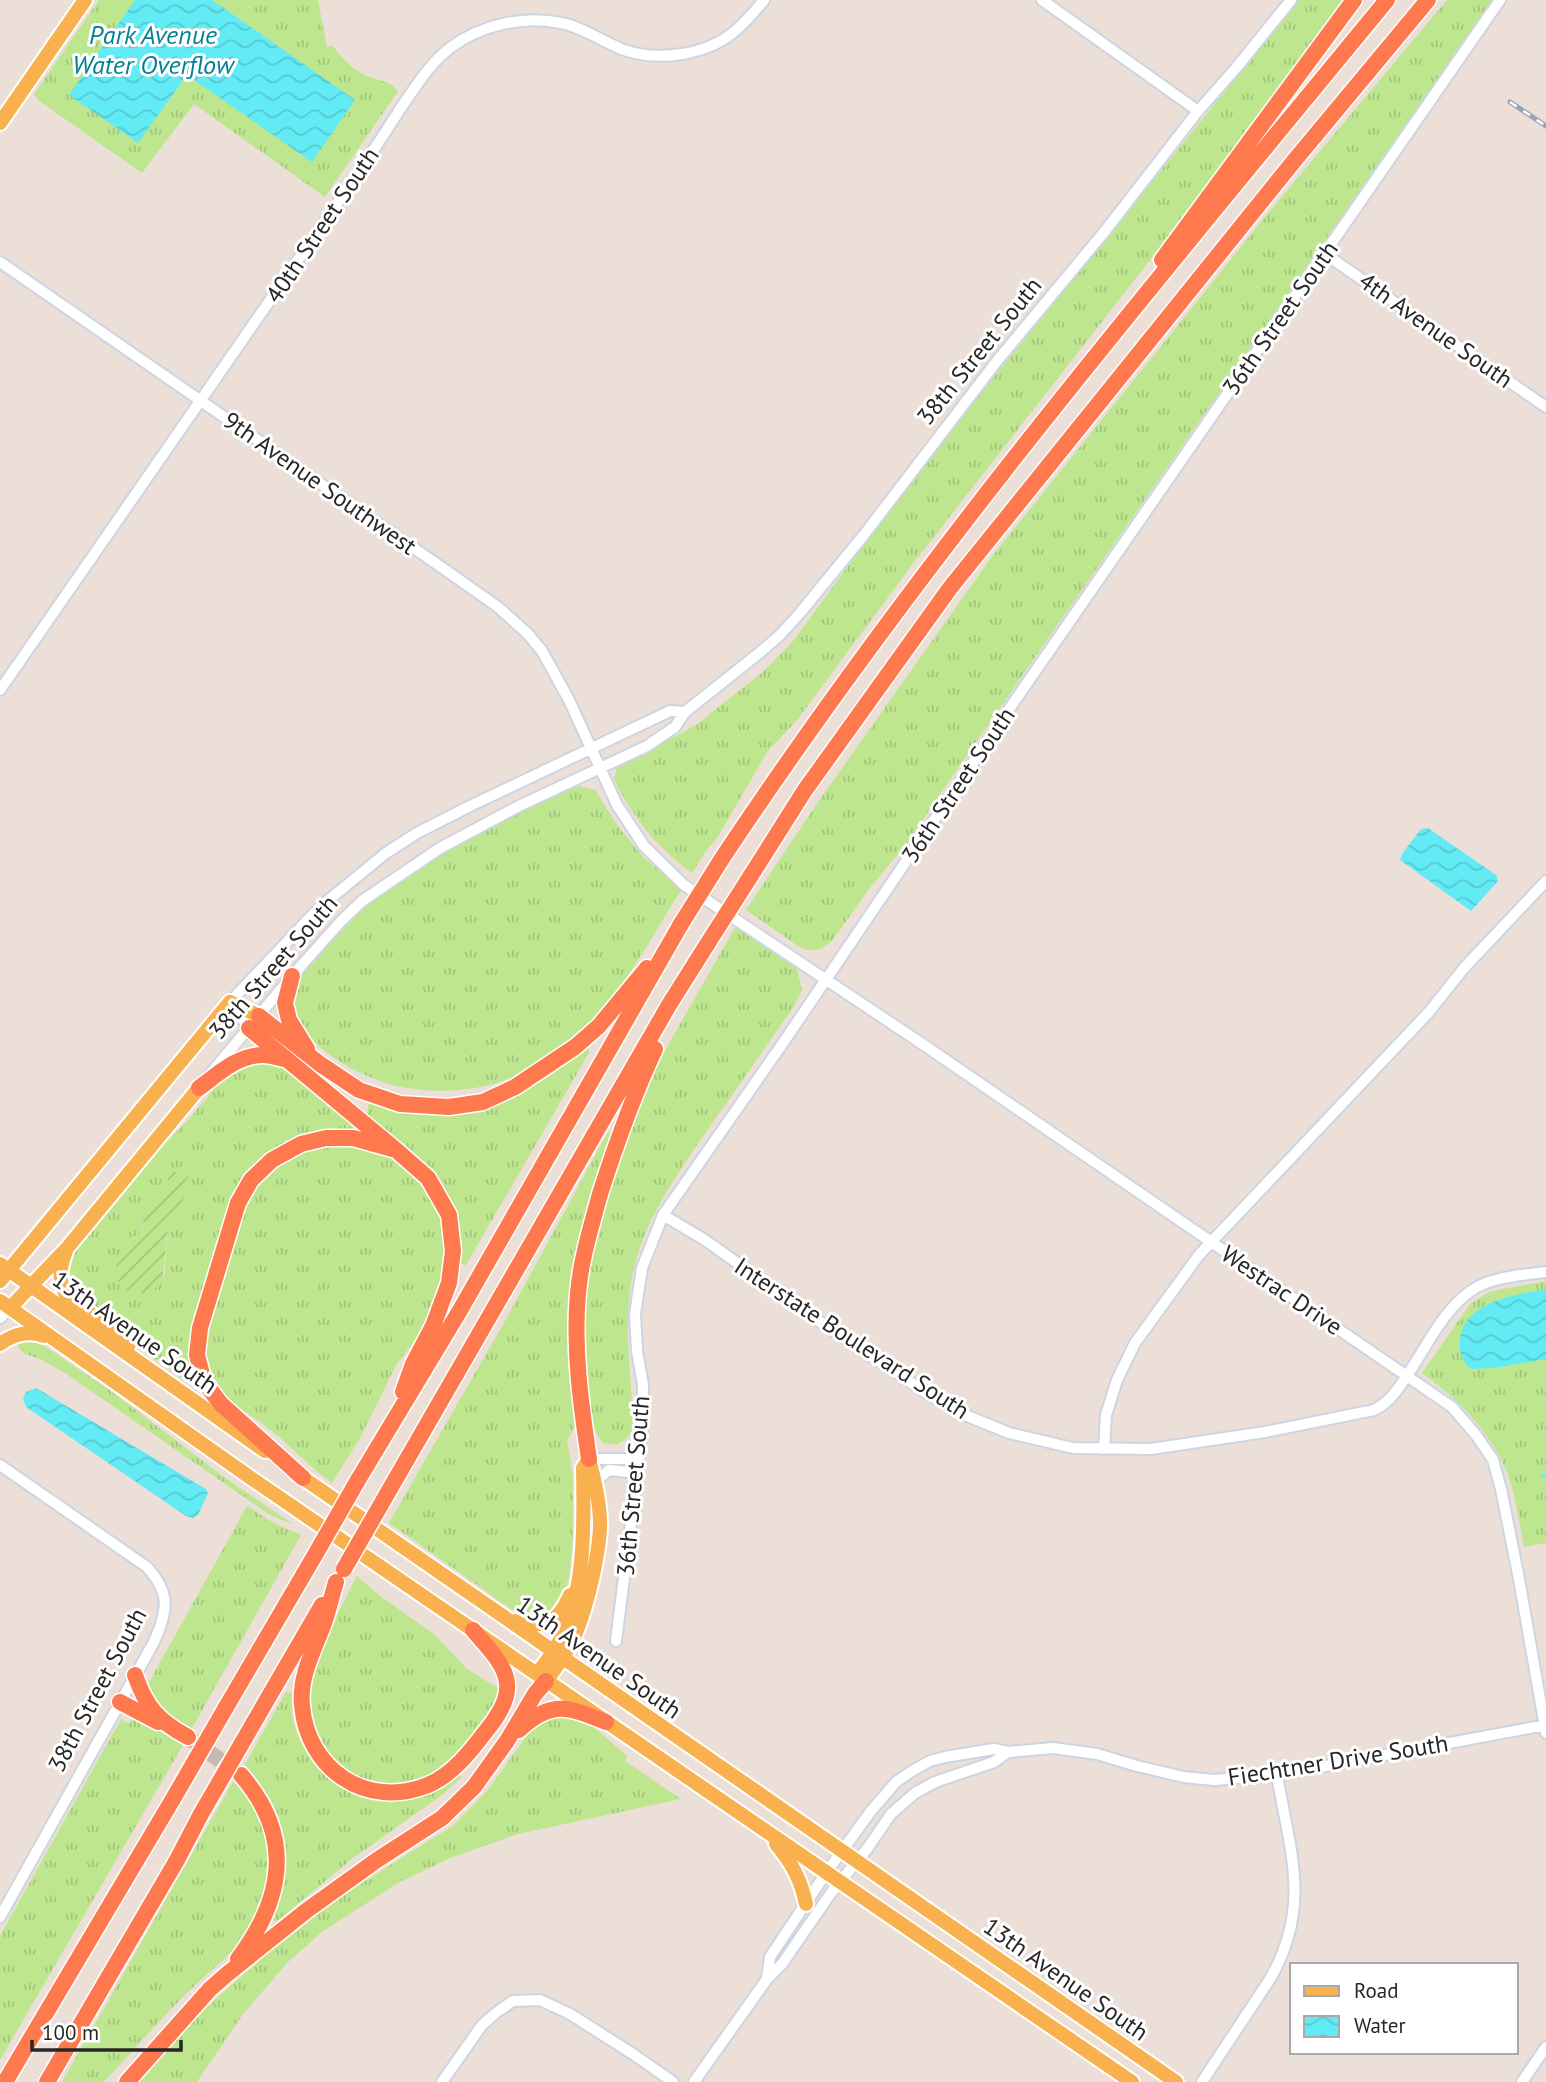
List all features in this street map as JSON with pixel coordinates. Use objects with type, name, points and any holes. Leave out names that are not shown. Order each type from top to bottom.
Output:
[{"type":"highway","points":[[1105,344],[1174,243],[1354,0]]},
{"type":"highway","points":[[5,2082],[459,1312],[678,929],[780,771],[918,582],[1105,344],[1387,0]]},
{"type":"highway","points":[[47,2082],[669,1005],[805,790],[950,588],[1427,0]]},
{"type":"highway","points":[[254,1022],[359,1090],[400,1104],[449,1107],[483,1102],[515,1087],[575,1048],[599,1026],[678,929]]},
{"type":"highway","points":[[292,975],[285,1003],[289,1020],[320,1065]]},
{"type":"highway","points":[[589,1459],[580,1398],[577,1342],[578,1294],[585,1245],[609,1166],[638,1086],[661,1037],[669,1005]]},
{"type":"highway","points":[[254,1022],[285,1059],[428,1178],[449,1215],[453,1251],[449,1283],[433,1326],[413,1364],[391,1426]]},
{"type":"highway","points":[[199,1088],[233,1063],[246,1057],[263,1055],[285,1059]]},
{"type":"highway","points":[[303,1478],[221,1404],[204,1382],[197,1355],[200,1328],[238,1203],[251,1180],[272,1160],[301,1144],[326,1138],[353,1138],[396,1150]]},
{"type":"highway","points":[[340,1575],[307,1667],[301,1702],[307,1731],[320,1758],[337,1775],[359,1787],[383,1793],[408,1791],[430,1784],[463,1759],[493,1722],[505,1701],[508,1684],[502,1667],[473,1630]]},
{"type":"highway","points":[[135,1675],[150,1709],[170,1727]]},
{"type":"highway","points":[[127,2082],[226,1975],[306,1911],[442,1818],[474,1787],[535,1694],[541,1678]]},
{"type":"highway","points":[[120,1702],[187,1737]]},
{"type":"highway","points":[[506,1741],[531,1718],[560,1708],[572,1708],[606,1722]]},
{"type":"highway","points":[[226,1975],[265,1915],[274,1892],[276,1872],[276,1851],[271,1826],[263,1805],[241,1775]]},
{"type":"main road","points":[[0,123],[85,0]]},
{"type":"main road","points":[[230,1002],[254,1022]]},
{"type":"main road","name":"38th Street South","points":[[3,1272],[230,1002]]},
{"type":"main road","name":"38th Street South","points":[[3,1309],[31,1286],[68,1247],[199,1088]]},
{"type":"main road","points":[[68,1247],[60,1272],[65,1293],[130,1346],[176,1389]]},
{"type":"main road","name":"13th Avenue South","points":[[3,1272],[31,1286],[503,1618],[1176,2082]]},
{"type":"main road","name":"13th Avenue South","points":[[3,1309],[59,1342],[248,1476],[1132,2082]]},
{"type":"main road","points":[[0,1344],[19,1334],[30,1332],[59,1342]]},
{"type":"main road","points":[[541,1678],[577,1630],[595,1568],[600,1527],[595,1482],[589,1459]]},
{"type":"main road","points":[[557,1655],[576,1595],[583,1468],[589,1459]]},
{"type":"main road","points":[[503,1618],[532,1625],[547,1623],[557,1618],[579,1575]]},
{"type":"main road","points":[[766,1832],[797,1873],[806,1904]]},
{"type":"main road","points":[[981,1979],[1028,2001],[1053,2018],[1066,2020],[1074,2013]]},
{"type":"street","name":"40th Street South","points":[[0,690],[431,65],[451,47],[476,33],[537,19],[564,23],[625,50],[641,54],[677,55],[718,43],[726,38],[746,22],[764,0]]},
{"type":"street","points":[[1042,0],[1198,111]]},
{"type":"street","name":"38th Street South","points":[[199,1088],[292,975],[362,901],[440,848],[519,806],[647,746],[676,727],[685,712],[773,642],[800,614],[863,536],[997,361],[1291,0]]},
{"type":"street","name":"36th Street South","points":[[616,1641],[642,1435],[643,1385],[637,1351],[635,1314],[642,1268],[663,1214],[1500,0]]},
{"type":"street","name":"4th Avenue South","points":[[1325,254],[1546,407]]},
{"type":"street","name":"9th Avenue Southwest","points":[[0,262],[444,569],[513,620],[542,651],[554,669],[600,768]]},
{"type":"street","name":"38th Street South","points":[[230,1002],[320,907],[386,853],[417,833],[670,711],[685,712]]},
{"type":"street","name":"Westrac Drive","points":[[600,768],[617,805],[644,846],[684,885],[921,1043],[1452,1407],[1493,1460],[1519,1578],[1546,1727]]},
{"type":"street","points":[[1104,1449],[1106,1415],[1117,1380],[1135,1343],[1199,1255],[1429,1012],[1464,968],[1546,881]]},
{"type":"street","name":"Interstate Boulevard South","points":[[663,1214],[945,1405],[1009,1433],[1073,1448],[1164,1448],[1362,1414],[1382,1406],[1462,1297],[1479,1286],[1498,1279],[1546,1272]]},
{"type":"street","points":[[589,1459],[638,1459]]},
{"type":"street","name":"38th Street South","points":[[0,1465],[147,1567],[164,1591],[165,1611],[154,1642],[0,1917]]},
{"type":"street","points":[[595,1482],[609,1470],[637,1472]]},
{"type":"street","name":"Fiechtner Drive South","points":[[767,1979],[771,1957],[826,1873],[882,1797],[912,1770],[930,1761],[994,1749],[1008,1752],[1053,1748],[1097,1754],[1175,1776],[1214,1780],[1277,1775],[1546,1727]]},
{"type":"street","name":"Fiechtner Drive South","points":[[767,1979],[782,1964],[888,1818],[915,1793],[935,1782],[994,1762],[1008,1752]]},
{"type":"street","points":[[1202,2082],[1270,1979],[1286,1947],[1293,1924],[1296,1894],[1277,1775]]},
{"type":"street","points":[[694,2082],[767,1979]]},
{"type":"street","points":[[442,2082],[482,2025],[497,2012],[513,2001],[540,2000],[570,2014],[673,2082]]},
{"type":"street","points":[[1522,2082],[1546,2047]]},
{"type":"green space","points":[[99,0],[318,0],[327,47],[333,46],[357,70],[387,83],[398,91],[325,197],[194,104],[142,173],[38,100],[34,94]]},
{"type":"green space","points":[[1299,0],[1348,0],[1253,128],[912,565],[797,720],[767,752],[716,840],[692,873],[649,834],[632,811],[614,779],[617,768],[696,725],[764,671],[794,640],[980,394]]},
{"type":"green space","points":[[1447,0],[1492,0],[908,842],[869,889],[832,941],[820,949],[806,950],[746,910],[818,802],[993,555],[1269,212]]},
{"type":"green space","points":[[578,786],[595,790],[617,825],[644,858],[682,889],[634,967],[593,1021],[546,1058],[518,1075],[485,1086],[457,1090],[415,1089],[384,1082],[343,1064],[308,1035],[297,1018],[293,999],[299,979],[311,962],[365,908],[409,873],[440,853]]},
{"type":"green space","points":[[736,926],[797,969],[802,990],[793,1008],[678,1174],[647,1229],[630,1287],[628,1348],[634,1428],[627,1438],[617,1445],[603,1443],[593,1428],[584,1388],[581,1315],[593,1234],[620,1150],[647,1082]]},
{"type":"green space","points":[[585,1046],[590,1051],[466,1265],[460,1263],[459,1230],[455,1211],[447,1194],[411,1151],[367,1115],[369,1101],[397,1110],[510,1097],[550,1076]]},
{"type":"green space","points":[[271,1061],[296,1072],[355,1123],[352,1131],[250,1171],[195,1375],[187,1382],[73,1294],[65,1272],[68,1259],[136,1173],[189,1119],[224,1077],[242,1065]],"holes":[[[169,1178],[190,1186],[168,1230],[164,1277],[125,1248],[141,1232],[143,1223],[165,1198]]]},
{"type":"green space","points":[[608,1132],[614,1133],[593,1189],[576,1253],[568,1304],[568,1365],[577,1422],[567,1441],[573,1476],[573,1536],[569,1579],[561,1604],[555,1612],[540,1619],[521,1616],[389,1523],[505,1321]]},
{"type":"green space","points":[[347,1143],[375,1149],[401,1163],[421,1181],[436,1204],[445,1228],[445,1258],[442,1284],[420,1334],[396,1365],[360,1438],[332,1483],[278,1436],[224,1396],[209,1371],[206,1354],[207,1331],[242,1213],[254,1188],[263,1176],[288,1158],[317,1148]]},
{"type":"green space","points":[[183,1171],[189,1177],[190,1186],[168,1230],[162,1282],[144,1293],[128,1291],[118,1279],[116,1270],[120,1255],[143,1230],[144,1219],[151,1205],[165,1198],[168,1178],[174,1172]]},
{"type":"green space","points":[[1546,1281],[1546,1543],[1524,1547],[1513,1490],[1500,1457],[1471,1416],[1422,1373],[1470,1304],[1489,1292]]},
{"type":"green space","points":[[27,1340],[43,1345],[111,1391],[221,1475],[294,1525],[270,1515],[65,1373],[23,1353],[16,1343]]},
{"type":"green space","points":[[247,1506],[274,1523],[301,1535],[192,1728],[158,1709],[147,1686]]},
{"type":"green space","points":[[357,1576],[435,1635],[466,1668],[499,1689],[493,1704],[467,1743],[444,1767],[428,1777],[401,1787],[364,1784],[342,1772],[310,1729],[307,1696],[314,1660]]},
{"type":"green space","points":[[286,1692],[292,1693],[293,1720],[299,1739],[309,1756],[321,1771],[352,1793],[389,1801],[415,1796],[456,1773],[462,1777],[442,1795],[353,1858],[276,1922],[273,1919],[283,1886],[284,1849],[279,1816],[268,1795],[245,1764]]},
{"type":"green space","points":[[567,1713],[584,1719],[627,1756],[625,1761],[681,1799],[518,1834],[450,1858],[398,1883],[322,1932],[288,1962],[243,2014],[197,2082],[137,2082],[200,2013],[290,1933],[338,1898],[454,1825],[488,1790],[534,1725],[543,1719]]},
{"type":"green space","points":[[134,1717],[183,1745],[0,2060],[0,1936],[121,1719],[129,1724]]},
{"type":"green space","points":[[234,1780],[262,1825],[269,1857],[266,1890],[252,1927],[233,1950],[170,2010],[104,2082],[62,2082]]},
{"type":"water","name":"Park Avenue Water Overflow","points":[[135,0],[212,0],[355,100],[312,162],[187,75],[138,143],[69,95]]},
{"type":"water","points":[[1428,828],[1496,875],[1498,881],[1471,911],[1400,860],[1421,829]]},
{"type":"water","points":[[1546,1289],[1546,1359],[1494,1368],[1471,1369],[1465,1363],[1461,1355],[1460,1339],[1471,1316],[1481,1308],[1506,1297]]},
{"type":"water","points":[[36,1388],[206,1489],[208,1493],[198,1515],[193,1518],[186,1516],[26,1407],[23,1399],[26,1392]]},
{"type":"waterway","points":[[1542,1476],[1546,1475]]},
{"type":"tunnel","points":[[188,1737],[239,1774]]},
{"type":"railway","points":[[1510,102],[1546,126]]}]
